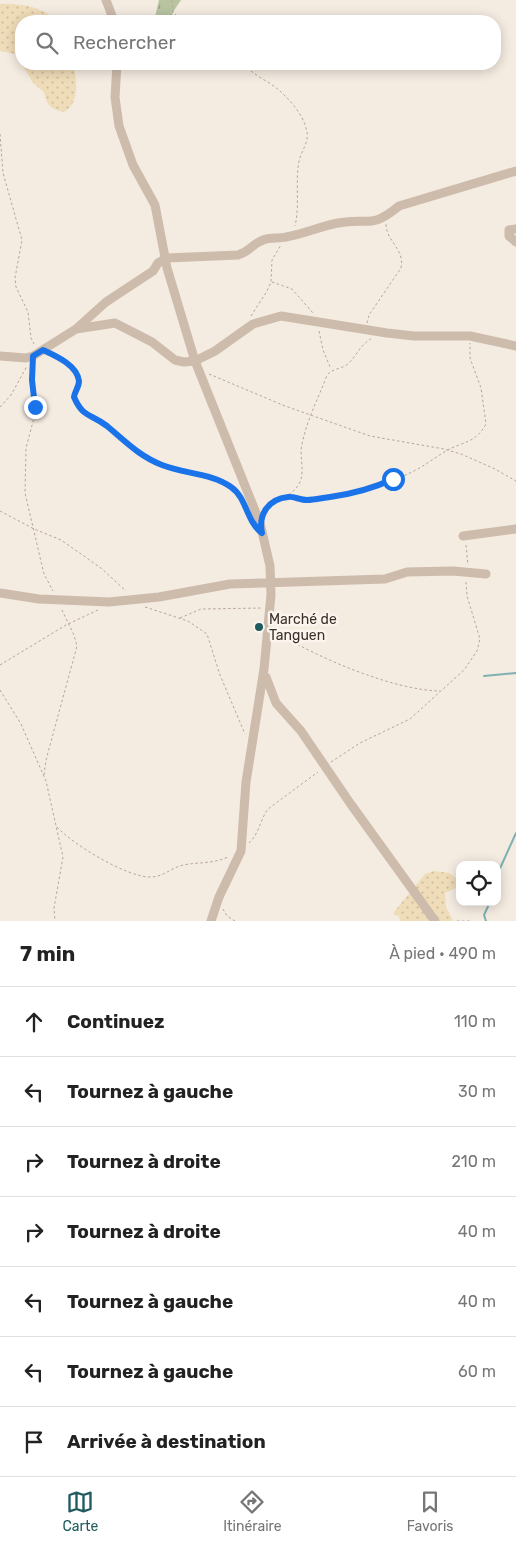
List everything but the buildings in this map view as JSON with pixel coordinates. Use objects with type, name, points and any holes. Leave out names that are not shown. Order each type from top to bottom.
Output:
[{"type":"street","points":[[106,0],[112,15]]},
{"type":"street","points":[[117,70],[115,97],[119,126],[133,165],[155,205],[165,259],[196,365],[260,523],[270,566],[270,608],[264,669],[246,782],[241,851],[219,897],[211,921]]},
{"type":"street","points":[[0,356],[26,358],[33,356],[76,329],[106,302],[153,271],[158,263],[165,259],[238,256],[248,252],[264,239],[289,236],[339,222],[372,222],[388,215],[399,206],[516,170]]},
{"type":"street","points":[[516,229],[508,230],[509,236],[516,242]]},
{"type":"street","points":[[76,329],[115,323],[122,324],[152,342],[175,360],[196,365],[254,324],[281,316],[414,336],[470,336],[516,346]]},
{"type":"street","points":[[463,536],[516,529]]},
{"type":"street","points":[[0,593],[58,600],[137,602],[230,584],[270,581],[385,579],[407,572],[453,571],[486,574]]},
{"type":"street","points":[[264,669],[269,689],[276,703],[301,731],[435,921]]},
{"type":"path","points":[[172,0],[173,12],[176,15]]},
{"type":"path","points":[[250,70],[268,81],[291,102],[302,118],[308,138],[298,162],[296,223],[272,260],[271,282],[250,318]]},
{"type":"path","points":[[0,134],[3,173],[22,240],[15,278],[16,287],[28,312],[33,344],[60,358],[76,374],[79,384],[74,397],[80,410],[106,426],[139,454],[163,466],[213,478],[231,487],[242,502]]},
{"type":"path","points":[[368,340],[369,330],[367,322],[369,315],[401,268],[400,252],[388,234],[386,226],[388,215]]},
{"type":"path","points":[[288,496],[306,500],[373,488],[410,473],[448,450],[474,440],[486,424],[481,388],[470,358],[470,336]]},
{"type":"path","points":[[260,523],[266,508],[288,496],[300,481],[302,467],[300,454],[309,413],[327,374],[338,367],[348,365],[358,349],[368,340],[374,338]]},
{"type":"path","points":[[0,407],[10,395],[33,356]]},
{"type":"path","points":[[33,356],[34,418],[26,448],[24,466],[25,493],[44,574],[58,600],[77,646],[46,760],[44,775]]},
{"type":"path","points":[[196,365],[285,406],[370,436],[448,450],[493,468],[516,481]]},
{"type":"path","points":[[0,511],[34,530],[61,540],[85,556],[137,602],[180,618],[207,634],[220,675],[245,735]]},
{"type":"path","points":[[0,665],[68,624],[102,608],[109,602]]},
{"type":"path","points":[[137,602],[156,610]]},
{"type":"path","points":[[180,618],[201,610],[270,608]]},
{"type":"path","points":[[268,627],[332,661],[422,690],[441,691]]},
{"type":"path","points":[[0,690],[21,724],[44,775],[64,857],[54,908],[55,921]]},
{"type":"path","points":[[219,897],[224,912],[235,921]]},
{"type":"path","points":[[457,921],[471,921]]},
{"type":"green space","points":[[159,0],[181,0],[172,15],[155,15]]},
{"type":"sand","points":[[0,4],[16,4],[31,7],[50,15],[15,15],[15,54],[0,51]]},
{"type":"sand","points":[[25,70],[74,70],[76,91],[73,103],[64,112],[55,109],[46,100],[44,92],[34,84]]},
{"type":"sand","points":[[434,871],[449,873],[456,878],[456,888],[445,893],[446,907],[453,921],[400,921],[399,916],[394,915],[394,912],[425,874]]},
{"type":"waterway","points":[[484,676],[516,673]]},
{"type":"waterway","points":[[501,866],[516,833]]},
{"type":"waterway","points":[[486,921],[484,915],[488,906]]},
{"type":"place","name":"Marché de Tanguen","points":[[259,627]]},
{"type":"route","points":[[35,407],[32,380],[33,356],[43,350],[60,358],[76,374],[79,384],[74,397],[80,410],[106,426],[139,454],[163,466],[213,478],[231,487],[238,494],[254,526],[262,533],[260,523],[266,508],[288,496],[298,500],[333,497],[373,488],[393,479]]}]
